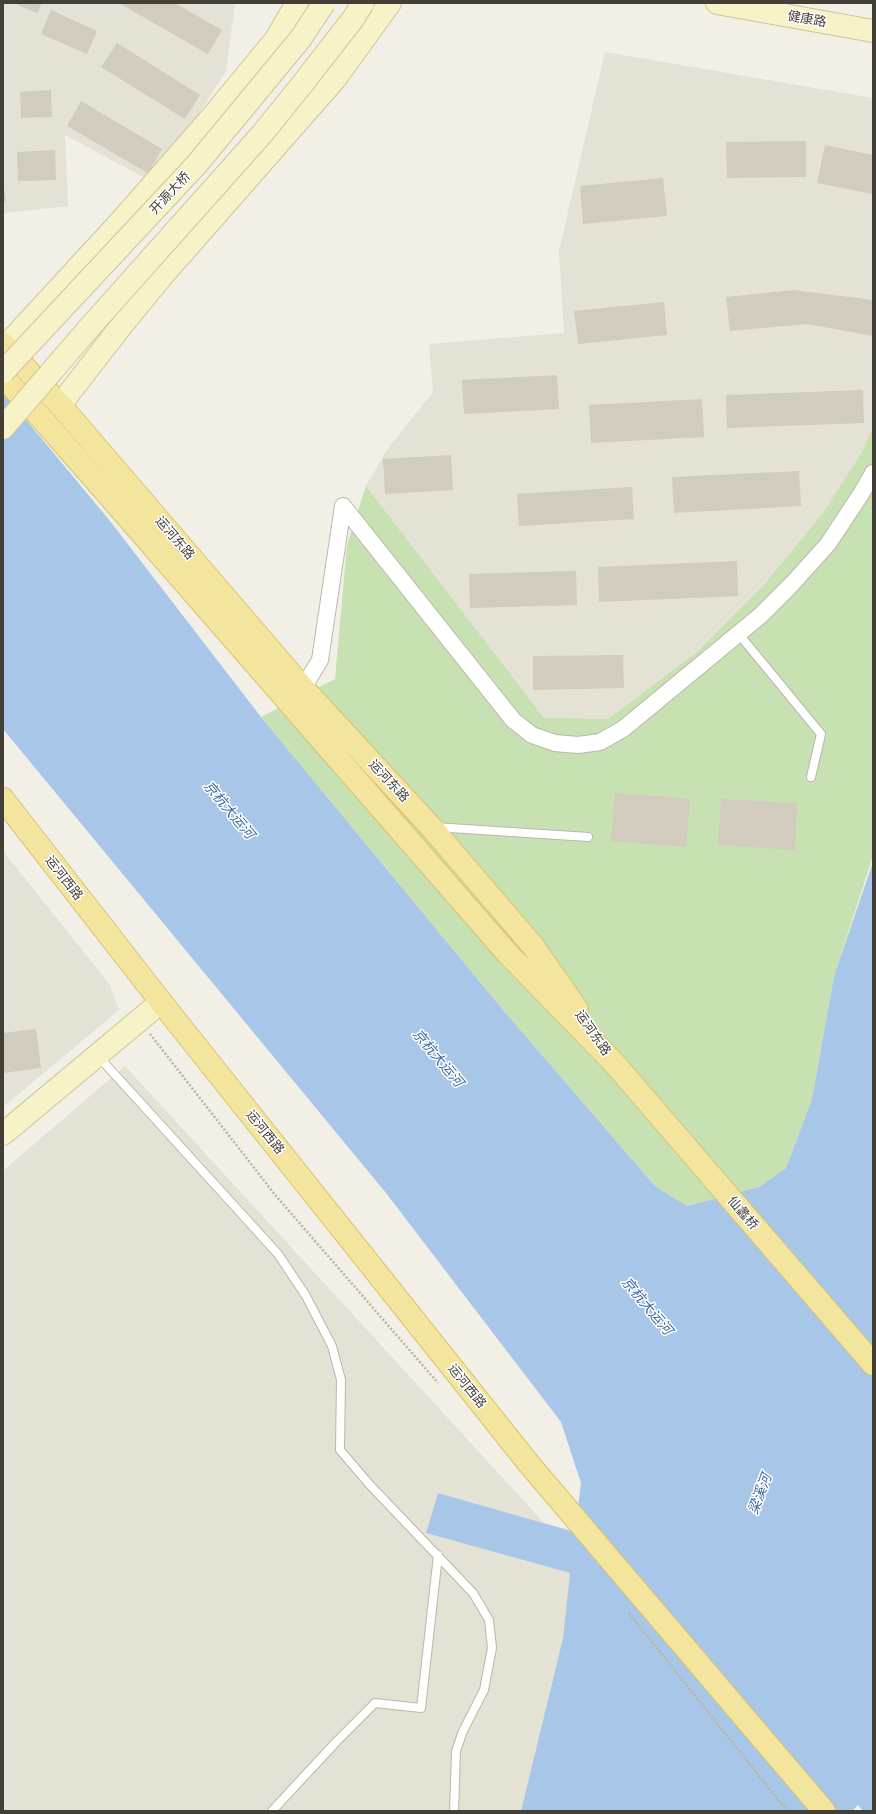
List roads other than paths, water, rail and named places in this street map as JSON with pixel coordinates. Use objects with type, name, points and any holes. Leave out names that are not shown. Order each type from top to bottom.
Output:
[{"type":"main road","points":[[4,345],[116,226],[206,123],[276,38],[297,3]]},
{"type":"main road","name":"开源大桥","points":[[3,372],[198,164],[301,38],[324,3]]},
{"type":"main road","points":[[3,428],[89,328],[262,134],[353,19],[363,3]]},
{"type":"main road","points":[[60,405],[163,275],[335,79],[390,3]]},
{"type":"main road","name":"健康路","points":[[717,3],[873,31]]},
{"type":"main road","name":"运河东路","points":[[4,345],[60,405],[303,688],[431,827],[533,946],[614,1063]]},
{"type":"main road","name":"运河东路","points":[[3,377],[43,420],[508,954],[614,1063]]},
{"type":"main road","name":"运河西路","points":[[3,799],[161,1002],[529,1464],[824,1811]]},
{"type":"main road","points":[[3,1134],[161,1002]]},
{"type":"main road","name":"仙蠡桥","points":[[614,1063],[873,1364]]},
{"type":"street","points":[[303,688],[320,660],[343,506],[513,720],[532,734],[555,743],[578,745],[600,742],[623,729],[761,615],[791,585],[828,544],[861,494],[873,472]]},
{"type":"lane","points":[[738,633],[821,734],[810,777]]},
{"type":"lane","points":[[431,827],[588,837]]},
{"type":"lane","points":[[98,1056],[278,1254],[306,1296],[332,1346],[341,1380],[340,1450],[370,1485],[473,1593],[489,1620],[492,1648],[484,1690],[463,1731],[456,1750],[454,1811]]},
{"type":"lane","points":[[272,1811],[374,1703],[421,1708],[438,1555]]},
{"type":"water","points":[[3,392],[110,521],[261,717],[503,1010],[655,1186],[687,1206],[759,1187],[786,1168],[812,1099],[834,976],[873,862],[873,1811],[863,1811],[858,1805],[852,1811],[521,1811],[563,1638],[570,1573],[426,1533],[438,1493],[575,1532],[581,1483],[561,1422],[386,1193],[3,729]]},
{"type":"water label","name":"京杭大运河","points":[[229,810]]},
{"type":"water label","name":"京杭大运河","points":[[438,1058]]},
{"type":"water label","name":"京杭大运河","points":[[647,1306]]},
{"type":"water label","name":"梁溪河","points":[[760,1494]]}]
